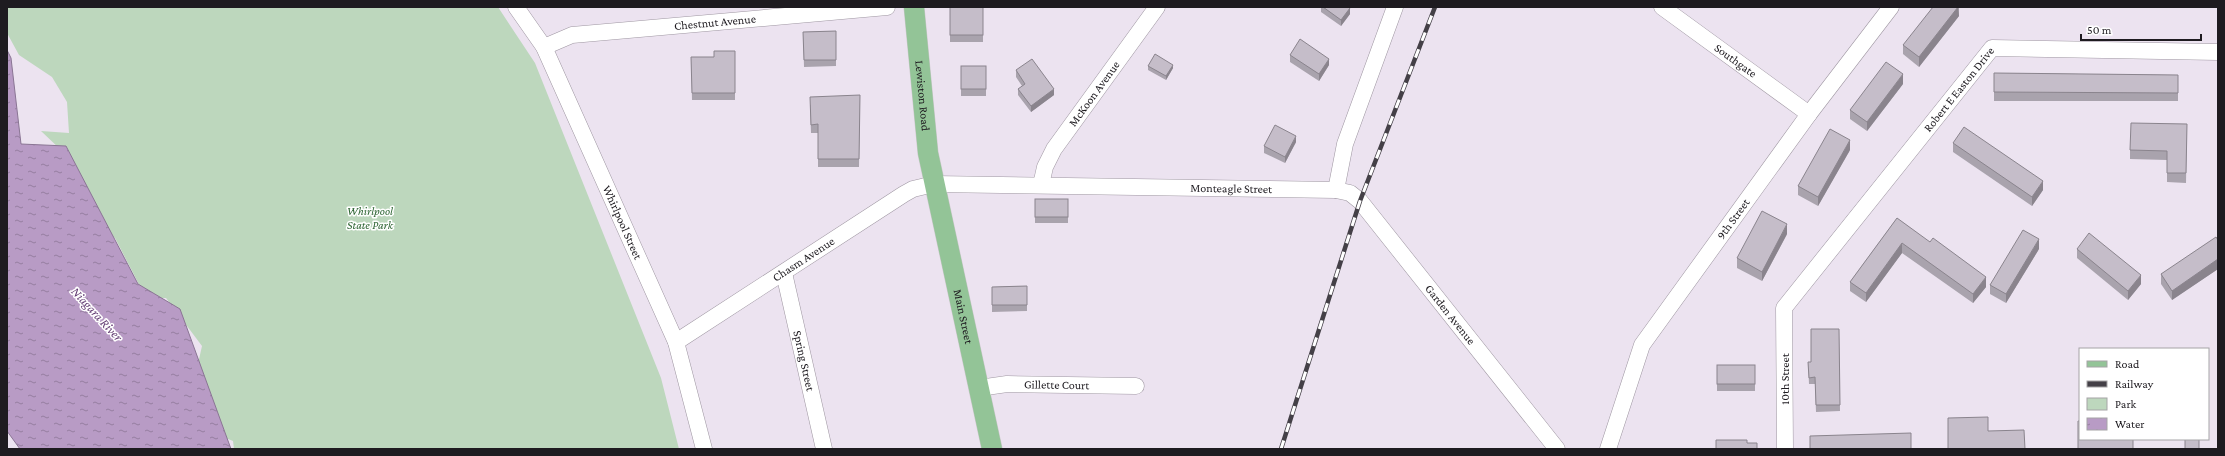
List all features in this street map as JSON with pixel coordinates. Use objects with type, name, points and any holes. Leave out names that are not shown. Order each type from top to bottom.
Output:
[{"type":"main road","name":"Lewiston Road","points":[[914,7],[924,116],[934,184]]},
{"type":"main road","name":"Main Street","points":[[934,184],[992,449]]},
{"type":"street","name":"Whirlpool Street","points":[[516,7],[544,47],[676,342],[704,449]]},
{"type":"street","name":"Chestnut Avenue","points":[[544,47],[572,35],[887,7]]},
{"type":"street","name":"McKoon Avenue","points":[[1041,185],[1045,167],[1054,149],[1157,7]]},
{"type":"street","points":[[1336,190],[1345,144],[1395,7]]},
{"type":"street","name":"Southgate","points":[[1662,7],[1809,114]]},
{"type":"street","name":"9th Street","points":[[1608,449],[1642,345],[1809,114],[1891,7]]},
{"type":"street","name":"Robert E Easton Drive","points":[[1784,308],[1992,48],[2218,52]]},
{"type":"street","name":"Monteagle Street","points":[[934,184],[1336,190]]},
{"type":"street","name":"Chasm Avenue","points":[[676,342],[913,189],[934,184]]},
{"type":"street","name":"Garden Avenue","points":[[1336,190],[1350,193],[1360,201],[1557,449]]},
{"type":"street","name":"Spring Street","points":[[784,273],[824,449]]},
{"type":"street","name":"10th Street","points":[[1784,308],[1785,449]]},
{"type":"street","name":"Gillette Court","points":[[979,388],[1007,384],[1136,386]]},
{"type":"green space","name":"Whirlpool State Park","points":[[7,7],[498,7],[535,63],[661,378],[679,449],[234,449],[233,441],[206,430],[195,377],[202,346],[166,298],[146,298],[115,238],[87,223],[61,150],[41,131],[69,133],[67,102],[52,77],[19,55],[7,33]]},
{"type":"water","name":"Niagara River","points":[[7,50],[11,58],[21,144],[66,146],[138,284],[180,309],[231,449],[20,449],[7,431]]},
{"type":"building","points":[[950,7],[983,7],[983,35],[950,35]]},
{"type":"building","points":[[1323,7],[1348,7],[1350,8],[1341,20]]},
{"type":"building","points":[[1933,7],[1958,7],[1919,57],[1903,45]]},
{"type":"building","points":[[836,31],[836,60],[804,60],[803,32]]},
{"type":"building","points":[[1300,39],[1329,59],[1319,74],[1290,55]]},
{"type":"building","points":[[714,51],[735,51],[735,93],[692,93],[691,57],[714,57]]},
{"type":"building","points":[[1155,54],[1173,65],[1166,76],[1148,66]]},
{"type":"building","points":[[1032,59],[1054,89],[1031,106],[1018,89],[1025,84],[1016,70]]},
{"type":"building","points":[[1886,62],[1903,74],[1867,122],[1850,110]]},
{"type":"building","points":[[961,66],[986,66],[986,89],[961,89]]},
{"type":"building","points":[[1994,73],[2178,75],[2178,93],[1994,92]]},
{"type":"building","points":[[860,95],[859,159],[818,159],[818,124],[811,125],[810,97]]},
{"type":"building","points":[[2131,123],[2187,124],[2186,173],[2167,173],[2167,151],[2130,150]]},
{"type":"building","points":[[1275,125],[1296,136],[1285,157],[1264,146]]},
{"type":"building","points":[[1964,127],[2043,181],[2032,197],[1953,143]]},
{"type":"building","points":[[1830,129],[1850,140],[1818,197],[1798,186]]},
{"type":"building","points":[[1035,199],[1068,199],[1068,217],[1035,217]]},
{"type":"building","points":[[1762,211],[1787,224],[1762,272],[1737,258]]},
{"type":"building","points":[[1897,218],[1930,242],[1933,238],[1986,277],[1973,294],[1902,243],[1866,293],[1850,282]]},
{"type":"building","points":[[2023,230],[2039,239],[2006,294],[1990,285]]},
{"type":"building","points":[[2089,233],[2141,275],[2128,291],[2077,249]]},
{"type":"building","points":[[2216,237],[2218,240],[2218,259],[2172,291],[2161,274]]},
{"type":"building","points":[[1027,286],[1027,305],[992,305],[992,287]]},
{"type":"building","points":[[1811,329],[1839,329],[1840,405],[1816,405],[1815,377],[1809,378],[1808,362],[1811,362]]},
{"type":"building","points":[[1717,365],[1755,365],[1755,384],[1717,384]]},
{"type":"building","points":[[1988,417],[1988,431],[2024,430],[2025,449],[1948,449],[1948,418]]},
{"type":"building","points":[[2078,421],[2079,440],[2133,440],[2133,449],[2078,449]]},
{"type":"building","points":[[1911,433],[1911,449],[1810,449],[1810,436]]},
{"type":"building","points":[[1716,440],[1747,440],[1747,443],[1757,443],[1757,449],[1716,449]]},
{"type":"building","points":[[2185,440],[2199,440],[2199,449],[2185,449]]},
{"type":"railway","points":[[1281,449],[1360,201],[1435,7]]}]
